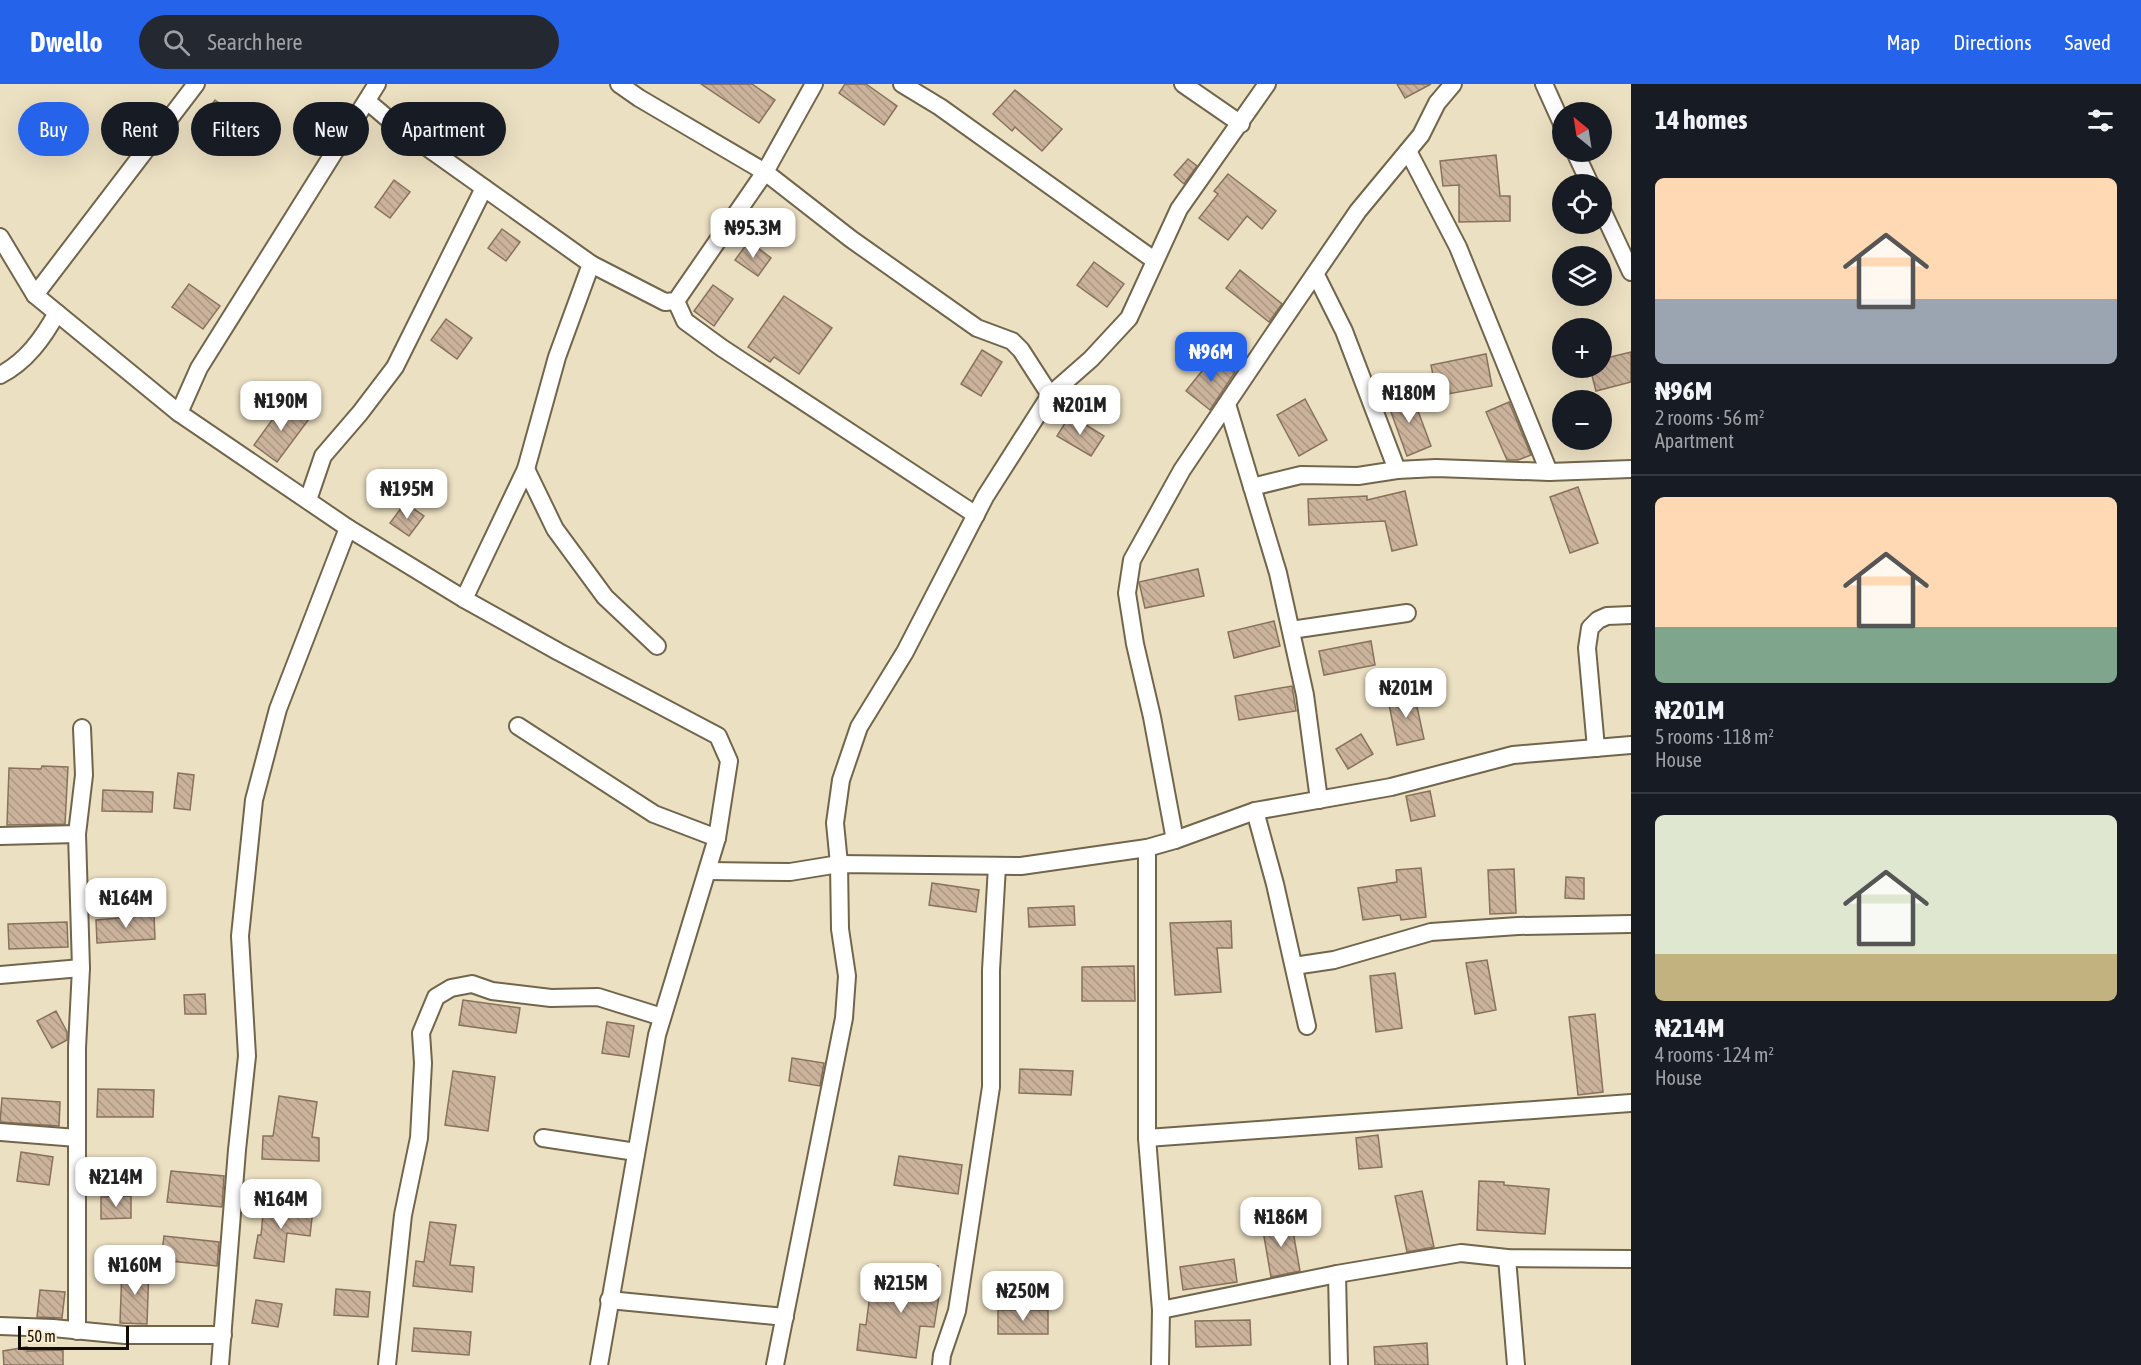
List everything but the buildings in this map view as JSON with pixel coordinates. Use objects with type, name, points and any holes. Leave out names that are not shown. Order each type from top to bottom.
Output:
[{"type":"street","points":[[35,295],[195,84]]},
{"type":"street","points":[[179,413],[199,368],[377,84]]},
{"type":"street","points":[[620,84],[639,98],[765,172],[851,239],[977,328],[1012,341],[1021,350],[1050,394]]},
{"type":"street","points":[[367,101],[393,123],[591,264],[665,303],[676,301],[765,172],[814,84]]},
{"type":"street","points":[[902,84],[940,107],[1154,260]]},
{"type":"street","points":[[1183,84],[1240,124]]},
{"type":"street","points":[[775,1365],[844,1018],[847,976],[840,929],[839,864],[835,823],[841,780],[859,727],[905,652],[976,514],[1050,394],[1091,359],[1129,318],[1179,209],[1267,84]]},
{"type":"street","points":[[1175,840],[1152,717],[1135,644],[1127,593],[1132,560],[1182,470],[1358,211],[1421,135],[1437,103],[1453,84]]},
{"type":"street","points":[[1544,84],[1552,102]]},
{"type":"street","points":[[1408,151],[1458,247],[1549,472]]},
{"type":"street","points":[[308,500],[323,456],[360,413],[394,367],[484,188]]},
{"type":"street","points":[[1612,231],[1631,272]]},
{"type":"street","points":[[0,237],[35,295],[179,413],[348,528],[464,598],[559,652],[718,736],[729,761],[717,838],[662,1017],[599,1365]]},
{"type":"street","points":[[464,598],[526,469],[557,357],[591,264]]},
{"type":"street","points":[[1316,274],[1344,331],[1397,470]]},
{"type":"street","points":[[676,301],[685,321],[722,348],[976,514]]},
{"type":"street","points":[[0,375],[27,355],[43,337],[57,314]]},
{"type":"street","points":[[1227,404],[1278,573],[1305,695],[1319,800]]},
{"type":"street","points":[[1252,487],[1300,475],[1358,476],[1397,470],[1436,468],[1549,472],[1631,469]]},
{"type":"street","points":[[526,469],[555,529],[605,597],[657,646]]},
{"type":"street","points":[[220,1365],[247,1056],[240,936],[254,800],[278,709],[348,528]]},
{"type":"street","points":[[1291,630],[1407,613]]},
{"type":"street","points":[[1596,748],[1587,648],[1590,628],[1598,620],[1607,616],[1631,615]]},
{"type":"street","points":[[518,726],[654,814],[717,838]]},
{"type":"street","points":[[77,1331],[77,1048],[81,968],[77,834],[84,775],[82,728]]},
{"type":"street","points":[[708,871],[790,872],[839,864],[1021,866],[1147,848],[1255,812],[1391,787],[1513,755],[1631,745]]},
{"type":"street","points":[[1255,812],[1275,884],[1307,1026]]},
{"type":"street","points":[[0,836],[77,834]]},
{"type":"street","points":[[1147,848],[1147,1138],[1161,1310],[1160,1365]]},
{"type":"street","points":[[941,1365],[942,1355],[957,1311],[991,1088],[991,970],[997,866]]},
{"type":"street","points":[[1294,966],[1334,960],[1431,932],[1518,926],[1631,924]]},
{"type":"street","points":[[0,975],[81,968]]},
{"type":"street","points":[[387,1365],[403,1215],[419,1138],[423,1063],[421,1033],[436,997],[451,988],[472,984],[492,991],[551,998],[598,997],[662,1017]]},
{"type":"street","points":[[1147,1138],[1631,1103]]},
{"type":"street","points":[[0,1132],[77,1138]]},
{"type":"street","points":[[543,1138],[636,1152]]},
{"type":"street","points":[[1161,1310],[1337,1274],[1461,1253],[1507,1258],[1631,1259]]},
{"type":"street","points":[[1507,1258],[1515,1365]]},
{"type":"street","points":[[1337,1274],[1339,1365]]},
{"type":"street","points":[[609,1300],[785,1317]]},
{"type":"street","points":[[0,1326],[125,1335],[223,1335]]}]
